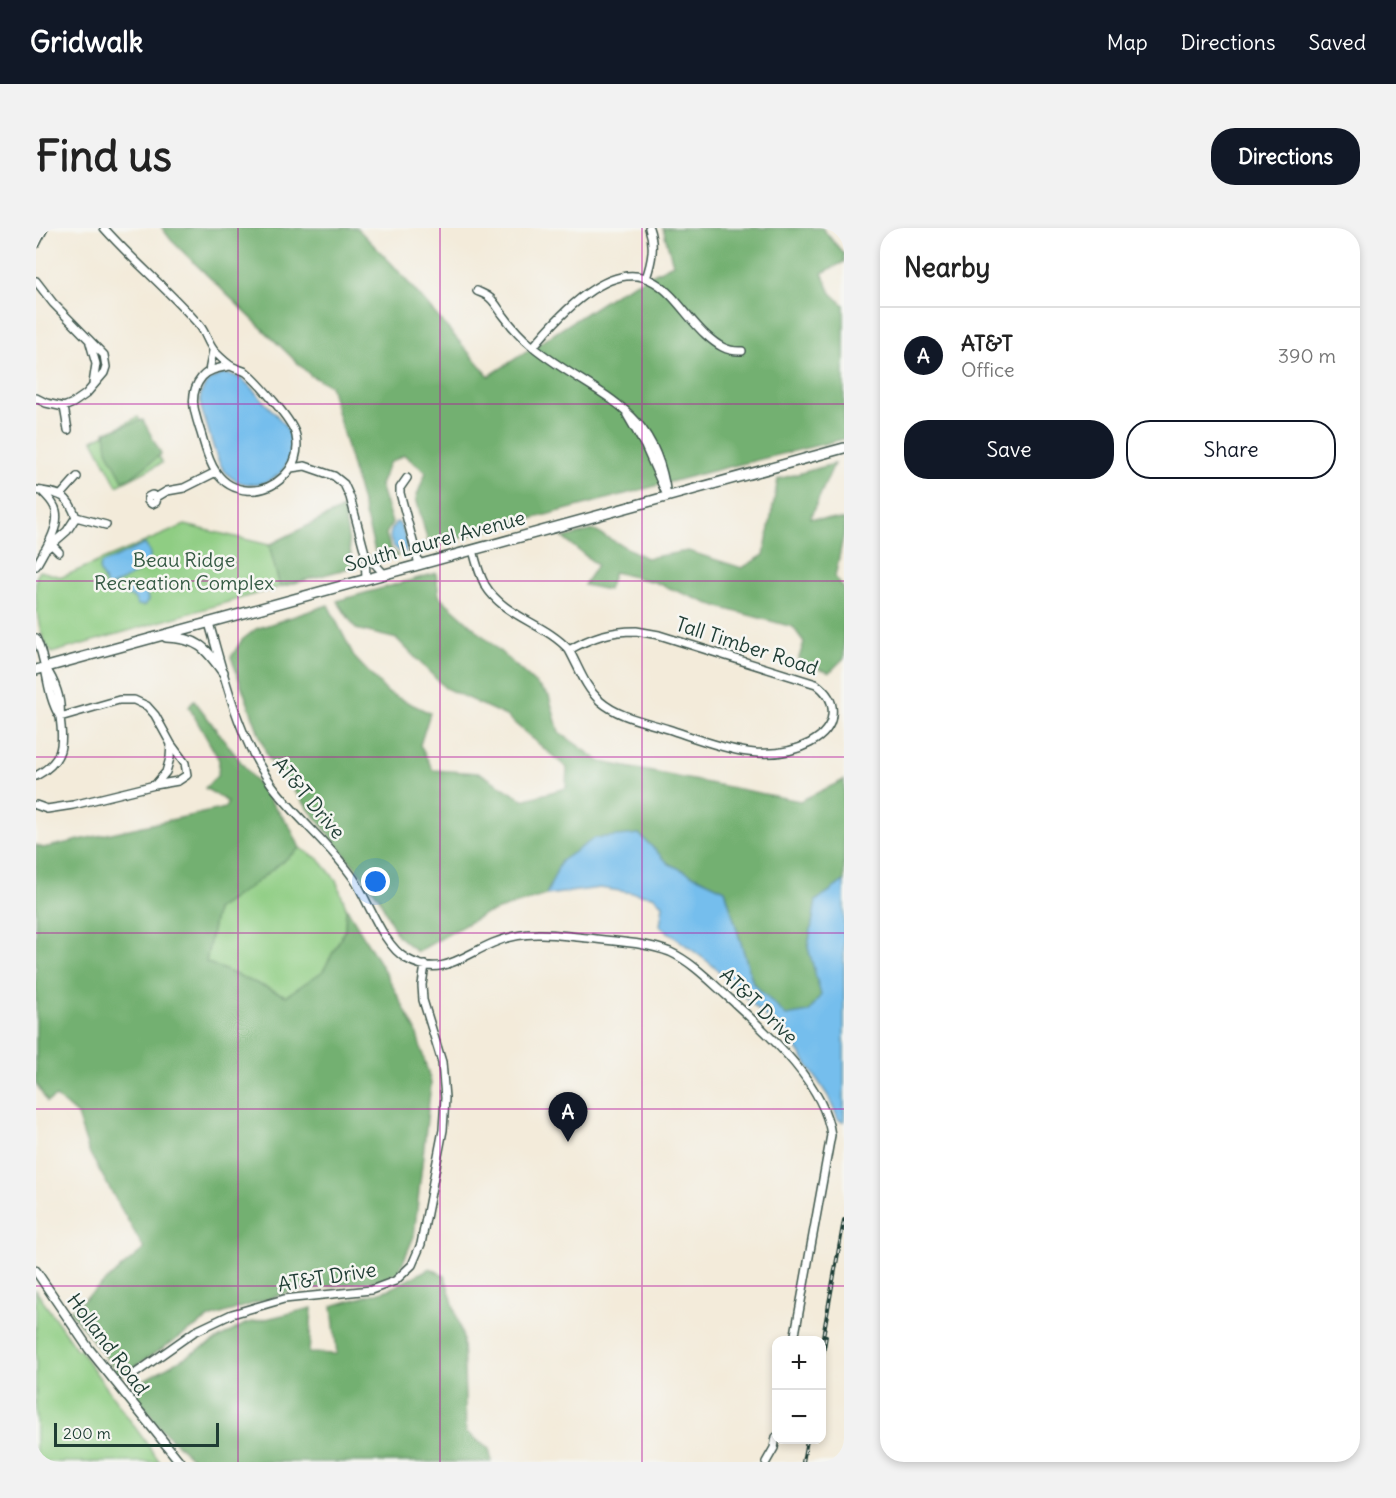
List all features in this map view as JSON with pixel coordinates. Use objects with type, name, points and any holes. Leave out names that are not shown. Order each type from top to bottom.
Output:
[{"type":"main road","name":"South Laurel Avenue","points":[[40,668],[844,448]]},
{"type":"main road","points":[[155,638],[175,637],[202,645],[223,672]]},
{"type":"street","points":[[104,228],[201,327],[213,351],[230,366],[245,372],[285,415],[296,435],[296,455],[291,468],[272,486],[257,490],[232,486],[216,472],[208,454],[193,403],[198,383],[208,371],[213,351]]},
{"type":"street","points":[[646,278],[653,252],[649,228]]},
{"type":"street","points":[[36,244],[45,229]]},
{"type":"street","points":[[533,347],[554,321],[592,289],[623,276],[654,281],[711,339],[731,351],[742,351]]},
{"type":"street","points":[[36,281],[53,303],[104,355],[106,363],[104,373],[86,394],[73,403],[64,407],[36,398]]},
{"type":"street","points":[[477,291],[490,297],[517,333],[533,347],[622,408],[645,445],[668,496]]},
{"type":"street","points":[[208,371],[230,366]]},
{"type":"street","points":[[64,407],[68,430]]},
{"type":"street","points":[[296,455],[305,466]]},
{"type":"street","points":[[291,468],[305,466],[334,476],[344,484],[350,497],[365,553],[366,579]]},
{"type":"street","points":[[157,497],[167,491],[184,488],[216,472]]},
{"type":"street","points":[[61,495],[77,477]]},
{"type":"street","points":[[407,478],[400,488],[400,493],[419,564]]},
{"type":"street","points":[[39,490],[61,495],[71,503],[75,517],[67,531],[44,551]]},
{"type":"street","points":[[36,566],[53,531],[57,511],[53,503],[39,490]]},
{"type":"street","points":[[75,517],[106,525]]},
{"type":"street","points":[[52,545],[59,552]]},
{"type":"street","name":"Tall Timber Road","points":[[473,550],[482,579],[496,599],[511,611],[552,634],[569,650],[593,694],[614,710],[739,751],[764,754],[791,750],[816,739],[826,730],[831,720],[830,699],[816,684],[659,635],[636,631],[604,634],[569,650]]},
{"type":"street","points":[[365,553],[384,574]]},
{"type":"street","name":"AT&T Drive","points":[[209,623],[242,729],[260,766],[292,810],[348,871],[368,901],[391,945],[406,959],[425,965],[439,966],[454,963],[494,943],[529,934],[642,945],[670,952],[691,965],[786,1051],[822,1104],[831,1135],[795,1336]]},
{"type":"street","points":[[36,638],[40,668],[54,694],[63,734],[61,750],[56,761],[36,776]]},
{"type":"street","points":[[36,805],[47,809],[73,805],[178,781],[187,775],[185,763],[171,744],[155,715],[147,706],[135,700],[119,700],[60,717]]},
{"type":"street","points":[[155,785],[166,772],[171,744]]},
{"type":"street","name":"AT&T Drive","points":[[133,1375],[194,1332],[232,1314],[284,1299],[371,1290],[395,1281],[412,1265],[422,1236],[443,1130],[446,1098],[442,1062],[423,1000],[422,985],[425,965]]},
{"type":"street","name":"Holland Road","points":[[36,1271],[89,1349],[180,1462]]},
{"type":"street","points":[[766,1462],[775,1444]]},
{"type":"green space","points":[[162,228],[357,228],[393,265],[489,376],[620,291],[673,264],[663,228],[822,228],[844,254],[844,262],[822,273],[831,293],[844,305],[844,439],[708,472],[429,546],[416,498],[426,472],[404,455],[389,463],[380,485],[392,523],[386,534],[390,548],[398,556],[378,562],[330,385],[311,376],[171,240]]},
{"type":"green space","points":[[138,417],[162,463],[117,486],[93,440]]},
{"type":"green space","points":[[143,420],[161,454],[132,477],[123,480],[107,450],[105,432]]},
{"type":"green space","points":[[834,464],[810,518],[844,520],[844,532],[835,577],[844,589],[844,658],[830,672],[798,661],[804,642],[793,627],[715,606],[654,582],[614,572],[608,590],[584,585],[597,565],[563,538],[593,530],[646,558],[688,551],[742,568],[764,555],[778,479]]},
{"type":"green space","points":[[343,508],[353,567],[280,587],[269,545]]},
{"type":"green space","name":"Beau Ridge Recreation Complex","points":[[185,525],[269,545],[280,587],[52,653],[43,637],[38,618],[36,578],[40,571],[62,577]]},
{"type":"green space","points":[[436,573],[439,596],[549,696],[559,732],[601,762],[800,801],[844,780],[844,881],[816,901],[808,947],[822,995],[809,1012],[786,1017],[753,983],[725,890],[669,864],[639,834],[561,861],[546,895],[482,915],[417,952],[397,935],[378,896],[268,758],[231,657],[242,640],[256,629],[328,605],[355,658],[388,693],[430,713],[420,745],[433,770],[480,773],[523,800],[566,788],[567,768],[506,716],[445,688],[397,639],[356,629],[337,601]]},
{"type":"green space","points":[[194,700],[290,827],[300,848],[216,910],[206,962],[286,996],[323,971],[345,930],[346,907],[388,977],[416,1031],[431,1083],[414,1236],[399,1272],[380,1280],[292,1291],[209,1318],[120,1376],[70,1311],[144,1249],[89,1152],[77,1115],[56,1097],[47,1102],[36,1083],[36,845],[43,848],[225,808],[228,802],[205,788],[218,775],[219,760],[189,707]]},
{"type":"green space","points":[[300,848],[319,859],[336,880],[346,907],[345,929],[323,972],[286,996],[206,962],[216,910]]},
{"type":"green space","points":[[430,1268],[445,1276],[463,1338],[466,1432],[489,1449],[492,1462],[196,1462],[160,1428],[131,1387],[245,1324],[312,1308],[309,1353],[337,1354],[332,1306],[390,1289]]},
{"type":"green space","points":[[36,1291],[77,1350],[80,1349],[160,1462],[36,1462]]},
{"type":"water","points":[[224,374],[237,377],[247,383],[278,416],[289,432],[291,447],[288,461],[280,473],[268,481],[255,484],[239,482],[225,471],[216,456],[200,398],[207,383]]},
{"type":"water","points":[[396,522],[403,530],[405,538],[406,549],[403,554],[390,540]]},
{"type":"water","points":[[145,544],[150,558],[144,567],[108,588],[99,570],[101,564]]},
{"type":"water","points":[[129,584],[146,590],[148,600],[144,606],[138,605],[134,598],[125,595],[125,589]]},
{"type":"water","points":[[639,834],[669,864],[725,890],[753,983],[786,1016],[809,1012],[821,995],[808,947],[816,901],[844,881],[844,1122],[838,1119],[828,1096],[794,1044],[711,964],[660,926],[663,905],[653,896],[600,888],[546,895],[561,861],[595,838]]},
{"type":"railway","points":[[823,1336],[844,1220]]},
{"type":"railway","points":[[803,1462],[806,1444]]},
{"type":"place","name":"AT&T","points":[[568,1142]]}]
